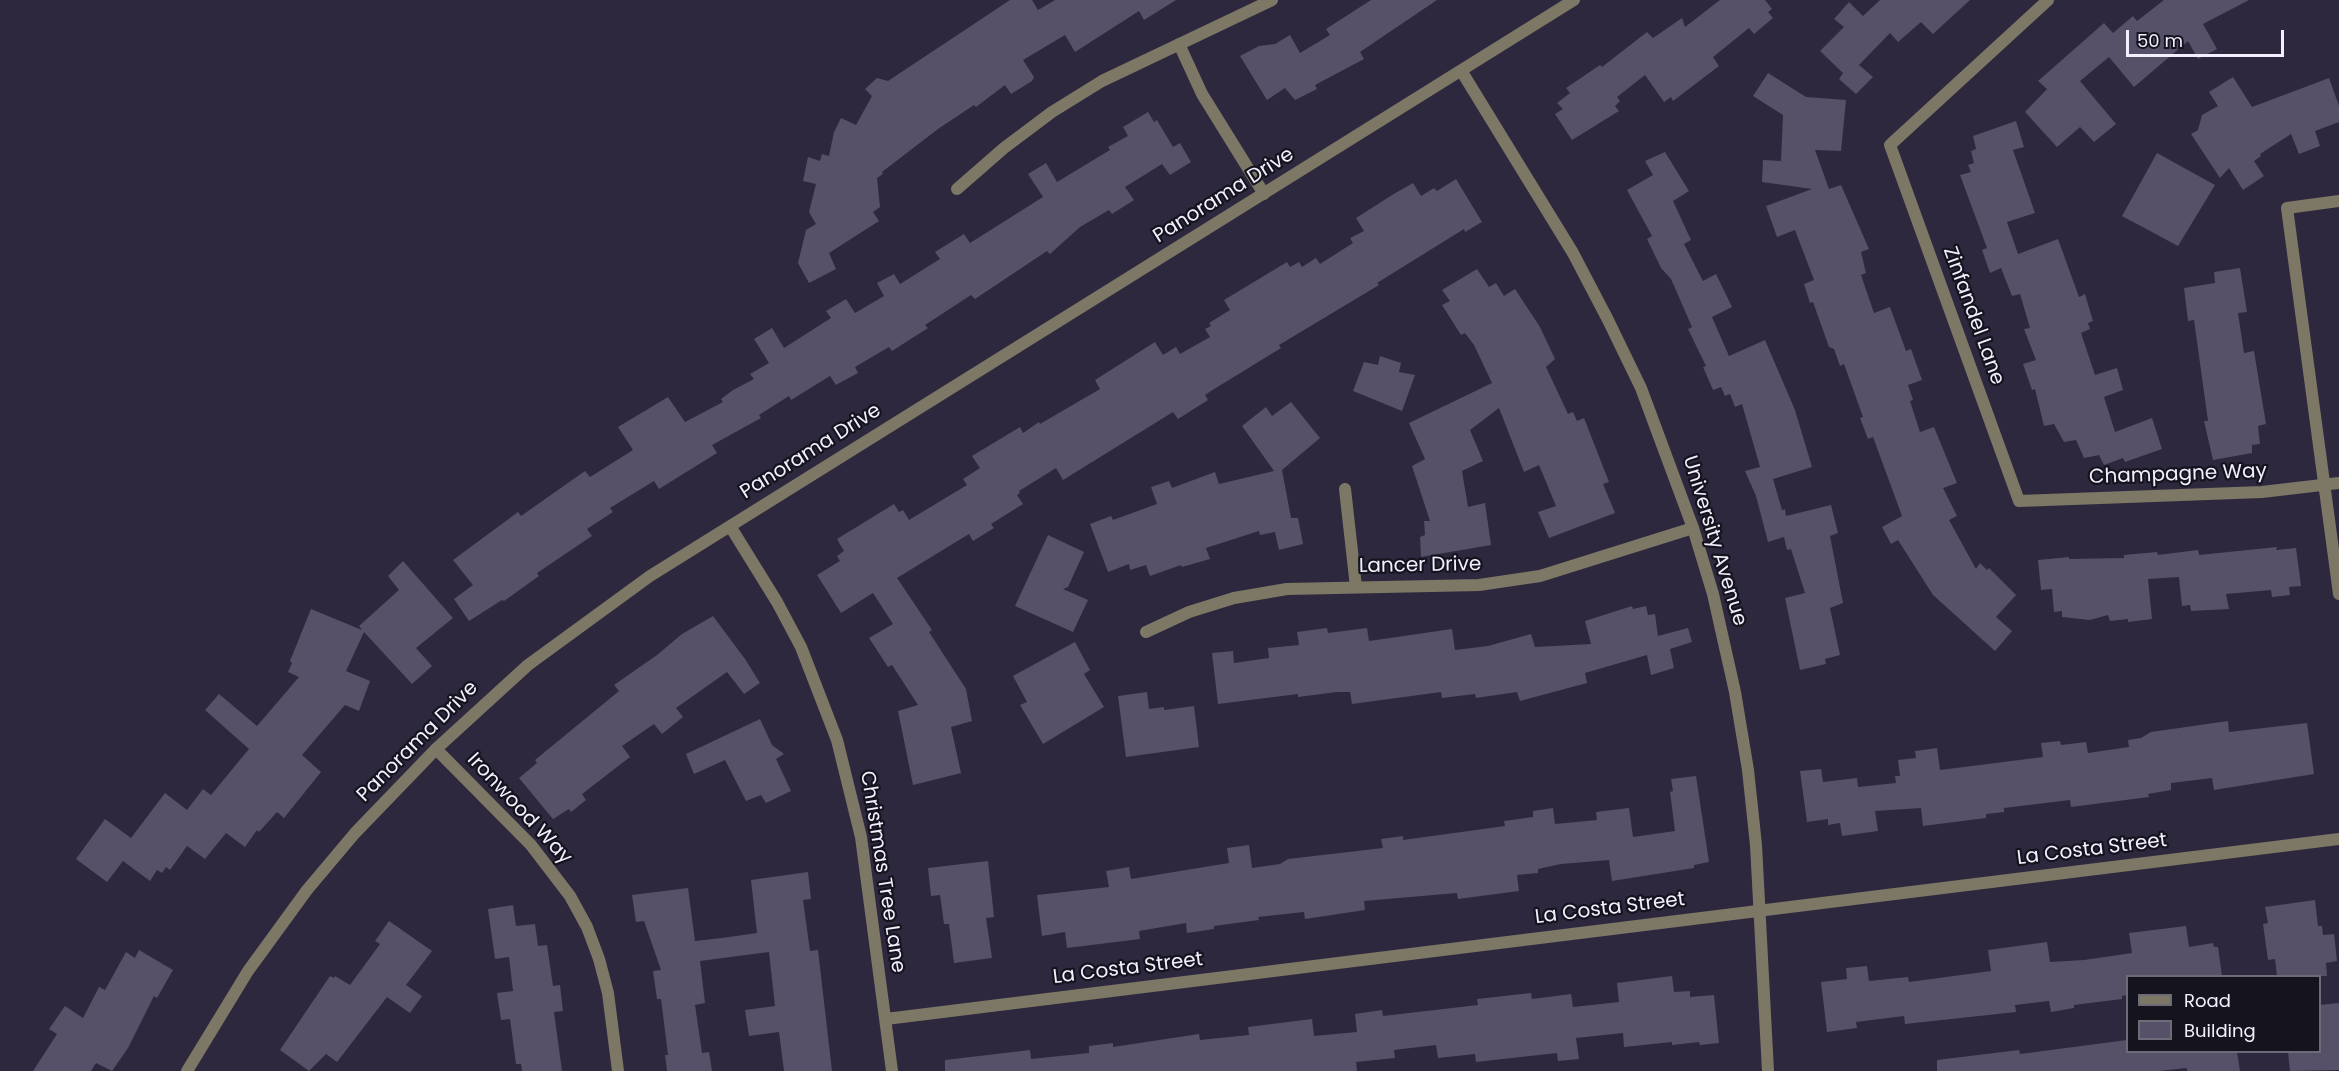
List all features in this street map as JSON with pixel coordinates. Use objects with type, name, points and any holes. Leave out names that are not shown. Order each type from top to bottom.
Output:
[{"type":"street","points":[[957,189],[1004,148],[1052,112],[1102,81],[1272,0]]},
{"type":"street","name":"Panorama Drive","points":[[187,1071],[248,971],[307,890],[355,833],[436,749],[528,665],[588,619],[730,526],[1462,72],[1574,0]]},
{"type":"street","name":"Zinfandel Lane","points":[[2019,501],[1890,145],[2048,0]]},
{"type":"street","points":[[1179,44],[1203,94],[1264,194]]},
{"type":"street","name":"University Avenue","points":[[1462,72],[1573,254],[1608,320],[1641,388],[1693,528],[1713,594],[1737,703],[1750,791],[1760,911],[1768,1071]]},
{"type":"street","points":[[2339,201],[2287,208],[2339,594]]},
{"type":"street","name":"Champagne Way","points":[[2019,501],[2262,492],[2339,483]]},
{"type":"street","points":[[1345,489],[1356,587]]},
{"type":"street","name":"Christmas Tree Lane","points":[[730,526],[777,602],[801,647],[837,740],[861,837],[892,1071]]},
{"type":"street","name":"Lancer Drive","points":[[1146,632],[1189,612],[1234,598],[1287,589],[1500,584],[1540,576],[1693,528]]},
{"type":"street","name":"Ironwood Way","points":[[436,749],[536,851],[570,896],[587,927],[599,959],[608,993],[618,1071]]},
{"type":"street","name":"La Costa Street","points":[[886,1018],[2339,839]]},
{"type":"building","points":[[1010,0],[1032,0],[1038,10],[1055,0],[1176,0],[1144,20],[1139,11],[1075,52],[1065,35],[1023,60],[1034,77],[1032,81],[1011,94],[1005,85],[976,107],[974,105],[938,129],[882,172],[883,174],[877,178],[880,207],[873,212],[879,221],[829,253],[836,269],[809,283],[798,263],[806,230],[816,224],[809,212],[816,184],[803,181],[808,157],[820,161],[822,154],[829,156],[834,132],[841,118],[856,125],[872,96],[865,89],[877,78],[888,81]]},
{"type":"building","points":[[1371,0],[1437,0],[1360,52],[1364,59],[1315,85],[1317,89],[1295,100],[1285,88],[1267,100],[1240,56],[1259,46],[1275,44],[1290,35],[1300,53],[1330,35],[1326,29]]},
{"type":"building","points":[[1720,0],[1765,0],[1772,9],[1768,12],[1773,18],[1754,34],[1749,28],[1713,57],[1719,66],[1673,101],[1671,97],[1664,102],[1645,75],[1617,97],[1620,101],[1615,106],[1619,111],[1572,140],[1555,114],[1563,109],[1557,103],[1570,93],[1566,88],[1600,65],[1602,67],[1647,32],[1653,38],[1682,18],[1685,27]]},
{"type":"building","points":[[1880,0],[1970,0],[1933,34],[1921,22],[1898,42],[1890,33],[1859,65],[1873,77],[1856,94],[1839,79],[1843,73],[1820,51],[1844,27],[1834,19],[1849,2],[1863,16]]},
{"type":"building","points":[[2164,0],[2249,0],[2203,24],[2217,49],[2198,59],[2188,41],[2134,87],[2109,57],[2080,81],[2116,124],[2094,142],[2080,127],[2057,147],[2025,112],[2047,89],[2038,81],[2104,23],[2113,33],[2133,16],[2137,21]]},
{"type":"building","points":[[1768,73],[1806,97],[1846,100],[1841,151],[1815,150],[1829,189],[1841,185],[1869,249],[1861,252],[1866,273],[1861,275],[1874,313],[1890,307],[1906,351],[1911,349],[1922,380],[1908,385],[1913,400],[1910,401],[1920,432],[1934,427],[1957,483],[1943,488],[1957,516],[1949,520],[1976,569],[1980,563],[1987,570],[1989,568],[2016,595],[1996,617],[2012,631],[1995,651],[1933,595],[1898,540],[1891,544],[1882,527],[1902,516],[1873,437],[1868,439],[1860,418],[1863,417],[1844,364],[1840,366],[1834,349],[1829,347],[1813,302],[1810,303],[1804,284],[1814,280],[1795,230],[1777,237],[1766,206],[1812,189],[1762,182],[1763,160],[1781,161],[1783,115],[1753,96]]},
{"type":"building","points":[[2233,77],[2252,107],[2329,78],[2339,106],[2339,122],[2315,131],[2320,146],[2299,154],[2291,134],[2260,154],[2261,156],[2254,161],[2264,176],[2243,190],[2229,168],[2220,178],[2191,134],[2198,130],[2202,115],[2218,106],[2209,92]]},
{"type":"building","points":[[1148,112],[1154,122],[1157,120],[1173,147],[1180,143],[1191,162],[1170,175],[1162,164],[1125,187],[1134,200],[1112,214],[1109,210],[1080,227],[1050,254],[1047,251],[975,299],[971,295],[925,325],[928,328],[892,351],[889,347],[855,367],[858,373],[836,385],[830,376],[791,400],[789,396],[759,415],[761,418],[712,445],[717,453],[659,489],[654,481],[610,508],[613,512],[587,529],[592,536],[537,573],[539,576],[504,601],[502,600],[469,621],[454,599],[473,585],[453,560],[518,512],[521,516],[585,471],[590,477],[633,450],[618,427],[668,397],[685,422],[723,402],[721,399],[733,390],[754,379],[750,374],[769,363],[754,339],[772,328],[784,348],[831,318],[826,311],[846,299],[855,313],[884,296],[877,283],[894,274],[900,284],[940,259],[935,252],[964,234],[970,243],[1043,197],[1028,174],[1046,163],[1057,182],[1110,150],[1108,147],[1128,136],[1123,127]]},
{"type":"building","points":[[2016,121],[2024,147],[2013,150],[2035,213],[2007,222],[2018,254],[2058,239],[2079,297],[2085,294],[2093,321],[2088,323],[2090,329],[2081,333],[2095,375],[2117,368],[2123,390],[2104,397],[2115,432],[2152,418],[2162,449],[2125,462],[2123,458],[2104,465],[2099,455],[2084,458],[2076,440],[2064,442],[2054,424],[2044,426],[2035,389],[2032,390],[2023,364],[2036,360],[2024,329],[2030,328],[2020,294],[2012,296],[2001,268],[1990,273],[1982,250],[1987,248],[1960,175],[1971,172],[1968,165],[1974,163],[1971,151],[1976,149],[1973,136]]},
{"type":"building","points":[[1665,152],[1689,191],[1673,201],[1691,240],[1684,244],[1703,281],[1716,274],[1732,307],[1712,317],[1729,356],[1765,340],[1795,410],[1812,467],[1773,479],[1782,510],[1785,509],[1786,516],[1831,505],[1838,533],[1830,536],[1843,603],[1830,608],[1840,655],[1825,659],[1826,664],[1800,670],[1785,598],[1805,593],[1791,549],[1787,550],[1784,537],[1768,542],[1756,496],[1745,471],[1760,467],[1742,404],[1735,407],[1730,394],[1725,396],[1721,387],[1713,390],[1703,367],[1706,366],[1688,329],[1692,327],[1671,279],[1661,268],[1647,239],[1652,236],[1627,190],[1653,175],[1645,161]]},
{"type":"building","points":[[2157,153],[2215,185],[2178,246],[2122,216]]},
{"type":"building","points":[[1456,179],[1482,222],[1465,232],[1464,229],[1377,283],[1379,285],[1279,345],[1281,348],[1205,395],[1208,400],[1178,419],[1173,412],[1063,480],[1056,468],[1019,491],[1017,495],[1023,504],[991,524],[994,528],[973,541],[969,534],[897,578],[932,630],[929,632],[966,689],[972,721],[951,727],[961,773],[913,785],[898,711],[918,705],[892,665],[888,667],[869,638],[893,624],[873,593],[841,613],[817,575],[840,561],[837,556],[844,551],[837,539],[894,504],[899,512],[903,510],[909,520],[967,485],[963,479],[980,468],[972,456],[1020,427],[1023,433],[1100,389],[1095,380],[1155,342],[1163,355],[1176,347],[1180,354],[1210,337],[1205,329],[1211,326],[1209,323],[1230,310],[1224,300],[1287,262],[1290,267],[1299,262],[1302,267],[1316,258],[1320,264],[1353,243],[1350,238],[1364,231],[1356,218],[1392,195],[1413,183],[1421,196],[1434,188],[1437,191]]},
{"type":"building","points":[[2240,268],[2247,312],[2238,313],[2244,353],[2254,351],[2266,424],[2258,426],[2260,444],[2252,445],[2252,453],[2213,460],[2204,421],[2208,421],[2194,320],[2188,321],[2184,288],[2215,283],[2214,272]]},
{"type":"building","points":[[1477,269],[1489,287],[1496,283],[1504,296],[1515,289],[1540,327],[1555,359],[1546,367],[1568,414],[1573,412],[1577,421],[1584,418],[1609,482],[1603,484],[1615,513],[1549,538],[1538,512],[1556,506],[1539,465],[1524,472],[1499,408],[1470,430],[1483,461],[1462,471],[1468,507],[1485,503],[1491,545],[1421,557],[1420,537],[1425,535],[1424,521],[1430,521],[1412,466],[1425,459],[1409,423],[1492,383],[1474,345],[1465,333],[1461,335],[1442,305],[1450,301],[1442,290]]},
{"type":"building","points":[[1380,356],[1401,363],[1399,372],[1415,375],[1402,411],[1353,391],[1364,362],[1378,365]]},
{"type":"building","points":[[1291,402],[1320,438],[1282,470],[1291,518],[1298,518],[1303,544],[1279,550],[1275,532],[1260,535],[1259,531],[1206,548],[1210,559],[1182,567],[1181,565],[1150,576],[1146,565],[1130,570],[1129,564],[1108,572],[1090,524],[1111,516],[1113,520],[1157,504],[1151,487],[1169,481],[1172,488],[1215,472],[1219,484],[1274,471],[1242,426],[1266,407],[1272,416]]},
{"type":"building","points":[[1048,535],[1084,552],[1068,587],[1063,589],[1088,600],[1073,632],[1015,606]]},
{"type":"building","points":[[2277,547],[2276,550],[2296,548],[2301,586],[2289,587],[2290,595],[2272,597],[2271,590],[2226,594],[2229,609],[2191,611],[2190,605],[2182,606],[2179,577],[2148,579],[2152,619],[2128,622],[2128,619],[2110,621],[2108,615],[2090,620],[2062,617],[2062,611],[2054,612],[2052,589],[2041,590],[2038,560],[2069,557],[2069,559],[2124,558],[2124,555],[2157,552],[2158,555],[2198,550],[2199,555]]},
{"type":"building","points":[[403,561],[453,618],[416,648],[432,666],[412,684],[364,632],[346,671],[370,681],[359,711],[345,705],[302,755],[321,772],[284,818],[277,812],[259,832],[257,830],[245,847],[226,833],[205,859],[187,846],[170,870],[166,867],[162,873],[157,870],[150,881],[123,861],[107,882],[76,859],[105,819],[131,838],[165,793],[187,810],[203,789],[211,795],[249,749],[205,710],[219,694],[257,726],[299,677],[288,672],[292,663],[290,661],[311,609],[362,630],[359,626],[399,590],[388,576]]},
{"type":"building","points":[[1632,606],[1633,609],[1646,606],[1648,615],[1655,614],[1658,636],[1688,628],[1692,642],[1670,649],[1674,668],[1651,675],[1647,655],[1585,673],[1587,683],[1520,701],[1517,692],[1476,698],[1475,694],[1442,698],[1441,692],[1352,704],[1350,692],[1337,692],[1298,697],[1298,694],[1218,704],[1212,653],[1233,651],[1234,663],[1269,658],[1268,648],[1299,645],[1297,632],[1327,628],[1328,633],[1367,628],[1369,641],[1452,629],[1455,650],[1488,646],[1531,634],[1535,647],[1591,644],[1585,621]]},
{"type":"building","points":[[713,616],[760,683],[744,694],[727,672],[676,708],[683,717],[662,734],[654,724],[622,746],[630,757],[582,794],[586,800],[571,812],[569,809],[553,819],[519,778],[537,763],[535,760],[619,691],[614,685],[682,634]]},
{"type":"building","points":[[1075,642],[1090,670],[1084,674],[1104,707],[1043,744],[1020,705],[1027,702],[1013,676]]},
{"type":"building","points":[[1147,692],[1149,709],[1164,707],[1164,710],[1194,706],[1199,747],[1126,757],[1118,696]]},
{"type":"building","points":[[760,719],[772,745],[784,754],[776,759],[791,791],[766,803],[761,795],[746,801],[725,760],[694,774],[686,754]]},
{"type":"building","points":[[2228,721],[2229,732],[2307,723],[2314,774],[2214,790],[2212,778],[2171,783],[2171,790],[2148,794],[2149,797],[2071,807],[2070,800],[2004,808],[2004,812],[1986,814],[1986,818],[1923,826],[1921,808],[1875,811],[1878,831],[1842,836],[1840,823],[1828,825],[1828,819],[1807,822],[1800,771],[1821,769],[1823,782],[1857,778],[1858,787],[1896,783],[1895,776],[1900,776],[1898,760],[1916,758],[1915,751],[1937,748],[1940,770],[2043,757],[2041,743],[2060,741],[2061,745],[2086,742],[2088,753],[2129,747],[2128,740],[2141,738],[2151,732]]},
{"type":"building","points":[[1696,776],[1709,862],[1694,865],[1694,868],[1612,881],[1609,860],[1561,864],[1538,869],[1538,873],[1517,875],[1519,891],[1458,899],[1457,893],[1364,901],[1365,910],[1305,919],[1304,912],[1258,917],[1259,920],[1214,926],[1214,929],[1187,933],[1186,923],[1139,931],[1140,939],[1067,948],[1065,932],[1042,936],[1037,895],[1109,887],[1106,871],[1129,867],[1131,879],[1229,863],[1227,848],[1249,845],[1252,868],[1280,864],[1288,859],[1383,848],[1381,839],[1403,836],[1403,840],[1505,826],[1504,821],[1533,817],[1533,811],[1553,808],[1555,824],[1597,820],[1596,812],[1629,808],[1633,837],[1675,831],[1670,792],[1673,791],[1671,779]]},
{"type":"building","points":[[988,861],[994,917],[986,918],[992,958],[954,963],[949,924],[944,924],[940,895],[931,896],[928,868]]},
{"type":"building","points":[[808,872],[811,899],[803,900],[810,951],[818,950],[832,1071],[784,1071],[779,1032],[749,1036],[745,1010],[775,1006],[769,952],[700,961],[705,1003],[695,1005],[702,1053],[709,1052],[712,1071],[667,1071],[665,1055],[668,1055],[661,999],[657,999],[653,971],[661,970],[644,921],[636,922],[632,895],[688,888],[695,941],[722,938],[757,933],[751,880]]},
{"type":"building","points":[[2315,900],[2318,926],[2322,926],[2323,935],[2334,934],[2337,961],[2326,963],[2327,976],[2277,975],[2275,959],[2268,960],[2263,924],[2268,923],[2265,907]]},
{"type":"building","points":[[513,905],[516,926],[535,924],[538,946],[547,945],[553,986],[560,985],[563,1011],[554,1012],[562,1071],[522,1071],[521,1064],[516,1064],[510,1019],[501,1020],[497,993],[513,991],[509,957],[495,959],[488,909]]},
{"type":"building","points":[[389,921],[432,951],[406,985],[422,996],[410,1013],[387,997],[337,1062],[326,1054],[309,1071],[280,1050],[330,976],[334,978],[335,976],[350,985],[380,944],[375,941]]},
{"type":"building","points":[[2186,926],[2189,947],[2213,943],[2214,947],[2218,947],[2222,975],[2126,975],[2126,995],[2122,996],[2122,999],[2074,1005],[2074,1008],[2051,1012],[2049,1001],[2015,1005],[2016,1012],[1905,1024],[1904,1016],[1856,1022],[1857,1028],[1827,1032],[1821,982],[1847,979],[1846,968],[1867,966],[1869,981],[1908,977],[1909,982],[1991,971],[1988,950],[2047,942],[2050,962],[2132,953],[2129,933]]},
{"type":"building","points":[[139,950],[173,970],[157,998],[154,996],[128,1048],[112,1071],[96,1063],[91,1071],[33,1071],[57,1034],[49,1029],[65,1006],[83,1018],[99,987],[105,990],[126,952],[135,958]]},
{"type":"building","points":[[1672,976],[1674,992],[1690,991],[1690,997],[1714,995],[1719,1043],[1700,1045],[1699,1042],[1672,1045],[1672,1042],[1624,1047],[1623,1033],[1576,1038],[1579,1059],[1558,1061],[1557,1053],[1476,1062],[1475,1054],[1438,1058],[1436,1045],[1394,1050],[1395,1058],[1356,1062],[1357,1071],[945,1071],[945,1060],[1030,1050],[1031,1059],[1089,1053],[1089,1046],[1113,1043],[1113,1047],[1199,1034],[1200,1040],[1249,1035],[1248,1027],[1312,1019],[1314,1036],[1357,1032],[1355,1014],[1382,1010],[1383,1016],[1478,1005],[1477,999],[1531,993],[1532,999],[1571,994],[1573,1007],[1619,1002],[1617,983]]},
{"type":"building","points":[[2339,1003],[2339,1070],[2290,1071],[2288,1053],[2321,1053],[2321,1005]]},
{"type":"building","points":[[2126,1040],[2126,1053],[2237,1053],[2240,1071],[2187,1071],[2187,1068],[2159,1071],[1937,1071],[1937,1060],[2019,1050],[2020,1054]]}]
